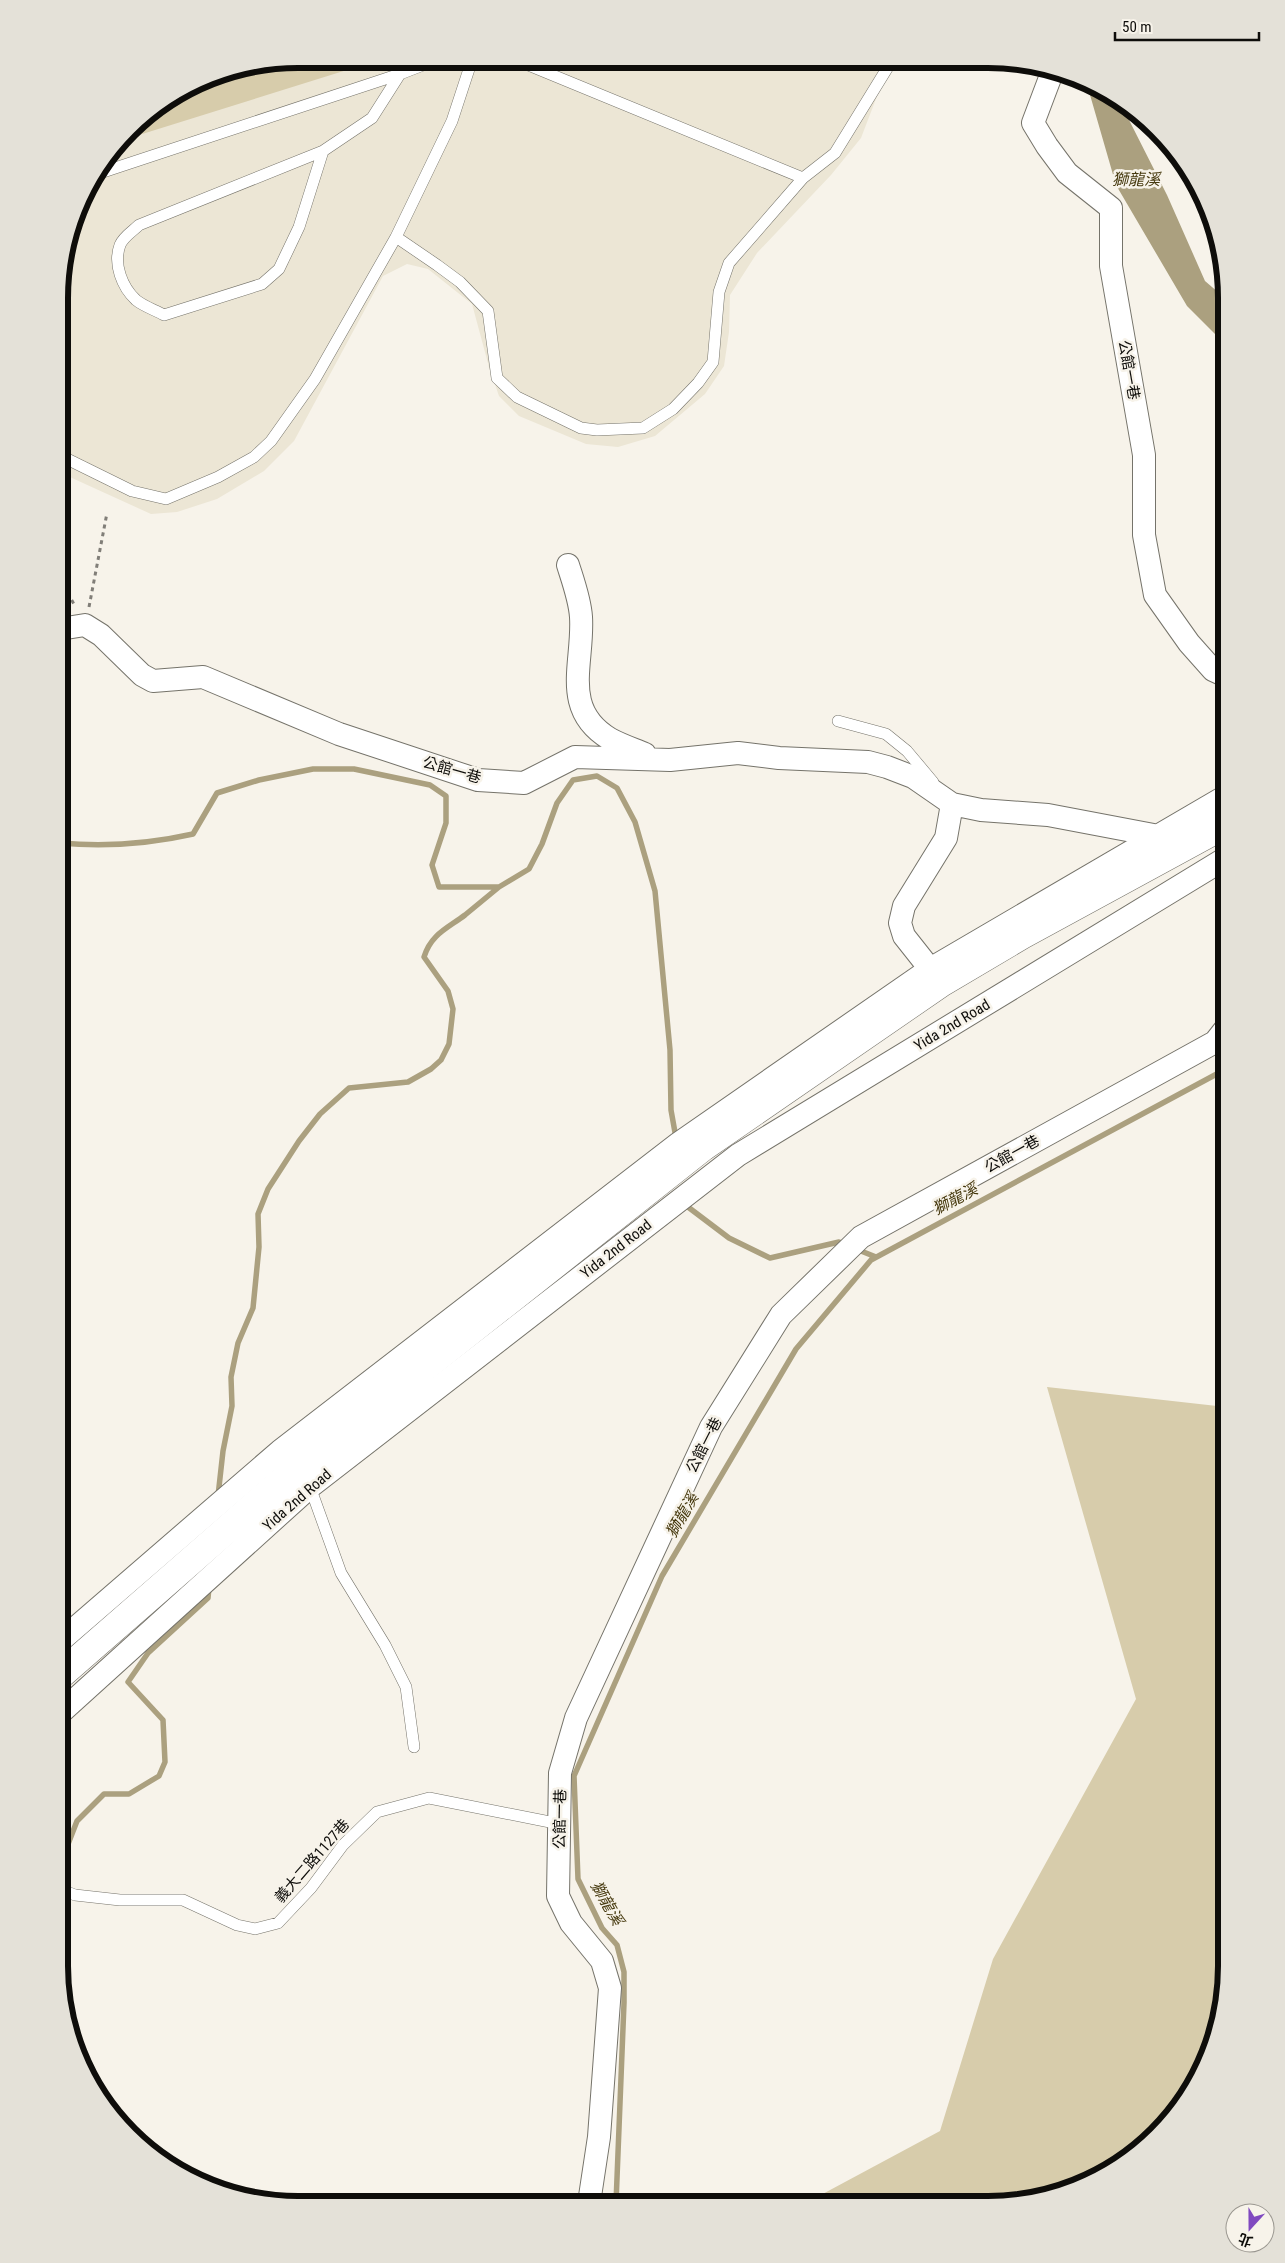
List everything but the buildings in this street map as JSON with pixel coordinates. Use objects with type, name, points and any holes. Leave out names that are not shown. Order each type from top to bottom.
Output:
[{"type":"street","name":"公館一巷","points":[[1051,76],[1033,122],[1047,146],[1068,173],[1111,208],[1110,266],[1144,455],[1144,535],[1155,595],[1189,644],[1213,670],[1218,672]]},
{"type":"street","points":[[568,565],[581,616],[578,698],[584,713],[598,731],[611,740],[651,757],[670,760]]},
{"type":"street","name":"公館一巷","points":[[85,624],[101,635],[142,675],[153,681],[203,677],[339,734],[478,780],[524,783],[575,757],[670,760],[738,753],[779,758],[868,762],[887,766],[913,778],[952,804],[981,810],[1048,815],[1192,843]]},
{"type":"street","points":[[68,627],[85,624]]},
{"type":"street","name":"Yida 2nd Road","points":[[68,1635],[293,1465],[703,1147],[936,976],[1158,836],[1218,801]]},
{"type":"street","points":[[936,976],[904,936],[900,923],[904,906],[946,838],[952,804]]},
{"type":"street","name":"Yida 2nd Road","points":[[936,976],[1022,935],[1218,828]]},
{"type":"street","name":"Yida 2nd Road","points":[[68,1668],[293,1465],[738,1155],[1218,863]]},
{"type":"street","name":"公館一巷","points":[[590,2196],[599,2137],[610,1988],[602,1961],[571,1923],[558,1896],[560,1774],[576,1718],[712,1427],[781,1315],[861,1237],[1215,1042],[1218,1038]]},
{"type":"street","name":"Yida 2nd Road","points":[[68,1704],[293,1465]]},
{"type":"lane","points":[[105,171],[415,68]]},
{"type":"lane","points":[[68,460],[132,491],[166,498],[218,477],[254,457],[272,441],[315,379],[396,238],[452,121],[469,68]]},
{"type":"lane","points":[[535,68],[803,178]]},
{"type":"lane","points":[[396,238],[460,282],[488,311],[497,378],[517,397],[582,428],[597,430],[642,428],[672,409],[698,383],[713,362],[719,292],[729,263],[803,178],[835,153],[887,68]]},
{"type":"lane","points":[[323,151],[298,227],[279,269],[262,284],[164,315],[137,301],[125,287],[118,259],[121,244],[139,225],[323,151],[372,118],[400,74]]},
{"type":"lane","points":[[838,721],[886,734],[907,751],[952,804]]},
{"type":"lane","points":[[293,1465],[341,1573],[385,1645],[406,1687],[414,1747]]},
{"type":"lane","name":"義大二路1127巷","points":[[68,1892],[75,1895],[111,1899],[183,1900],[237,1925],[255,1929],[278,1923],[310,1888],[343,1845],[377,1812],[429,1798],[560,1824]]},
{"type":"path","points":[[85,624],[107,513]]},
{"type":"path","points":[[68,593],[85,624]]},
{"type":"shaded area","points":[[282,68],[890,68],[884,78],[861,138],[831,175],[757,253],[730,295],[729,332],[724,366],[705,394],[655,436],[618,447],[586,444],[519,416],[499,396],[472,304],[428,269],[407,264],[383,276],[294,441],[264,471],[217,499],[177,512],[151,514],[68,476],[69,267],[75,238],[85,209],[106,170],[135,135],[157,115],[182,98],[209,85],[238,75]]},
{"type":"shaded area","points":[[282,68],[350,69],[133,137],[157,115],[182,98],[209,85],[238,75]]},
{"type":"shaded area","points":[[1047,1387],[1218,1406],[1218,1966],[1216,1996],[1210,2025],[1194,2067],[1170,2106],[1128,2148],[1102,2165],[1076,2178],[1047,2188],[1018,2194],[988,2196],[819,2196],[940,2131],[993,1959],[1136,1699]]},
{"type":"water","name":"獅龍溪","points":[[1089,91],[1126,114],[1167,195],[1205,281],[1218,292],[1218,337],[1187,306],[1116,185]]},
{"type":"waterway","points":[[68,843],[127,844],[193,834],[217,793],[259,780],[313,769],[354,769],[430,785],[446,796],[446,823],[432,865],[439,887],[499,887],[529,869],[542,844],[557,803],[573,780],[597,776],[617,788],[635,822],[655,891],[670,1050],[671,1110],[676,1138]]},
{"type":"waterway","points":[[218,1496],[223,1451],[232,1406],[231,1377],[238,1343],[253,1308],[259,1247],[258,1214],[268,1189],[299,1141],[320,1114],[349,1088],[408,1082],[431,1069],[441,1060],[449,1044],[453,1009],[448,991],[424,957],[427,949],[436,937],[499,887]]},
{"type":"waterway","name":"獅龍溪","points":[[616,2196],[624,1972],[617,1945],[602,1928],[578,1879],[574,1776],[662,1576],[796,1349],[871,1260],[1218,1073]]},
{"type":"waterway","points":[[687,1201],[688,1207],[729,1238],[770,1258],[839,1242],[845,1244]]},
{"type":"waterway","points":[[856,1249],[876,1257]]},
{"type":"waterway","points":[[68,1844],[77,1821],[104,1794],[129,1794],[159,1776],[165,1762],[163,1720],[128,1682],[148,1653],[208,1598],[209,1587]]}]
